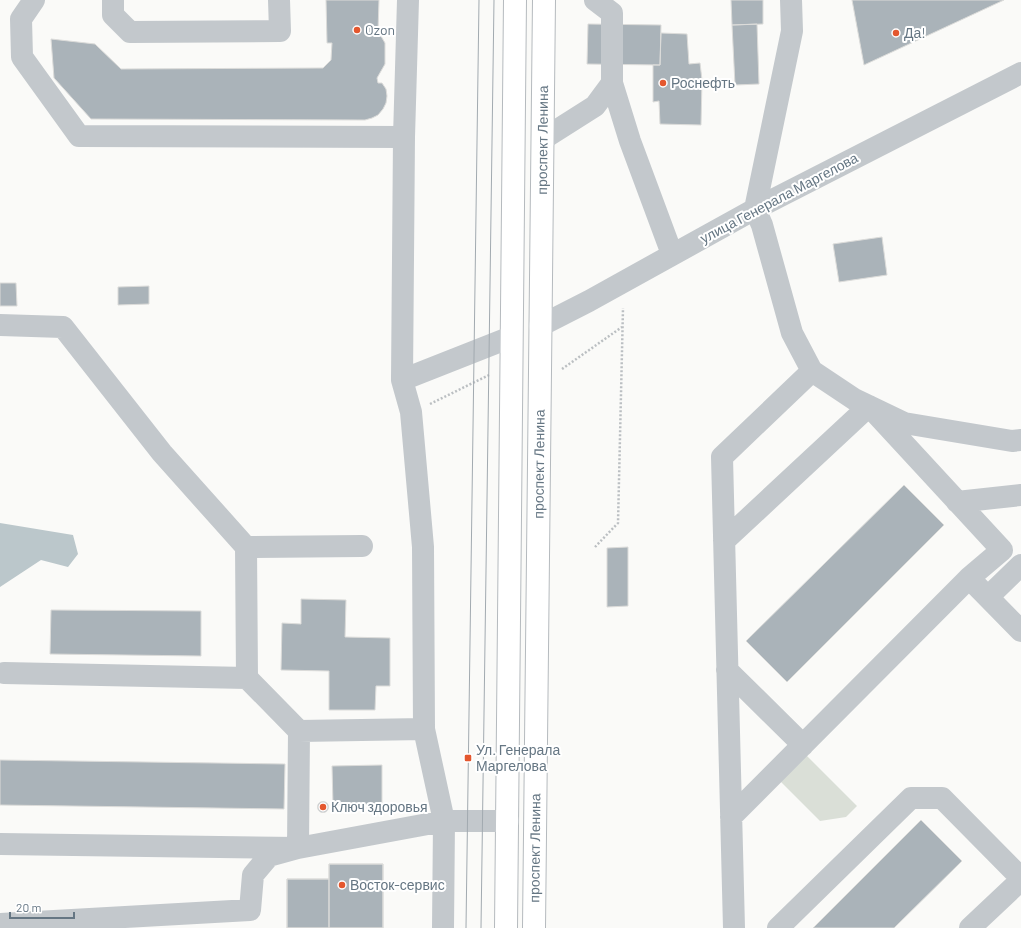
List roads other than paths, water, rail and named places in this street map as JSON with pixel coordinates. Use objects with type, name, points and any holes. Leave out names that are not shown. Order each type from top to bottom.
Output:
[{"type":"main road","name":"проспект Ленина","points":[[506,928],[515,0]]},
{"type":"main road","name":"проспект Ленина","points":[[534,928],[544,0]]},
{"type":"main road","points":[[512,337],[540,326]]},
{"type":"main road","points":[[508,821],[534,821]]},
{"type":"street","points":[[34,0],[21,19],[22,57],[78,136],[404,137]]},
{"type":"street","points":[[113,0],[114,15],[130,32],[280,31],[279,0]]},
{"type":"street","points":[[408,0],[404,137],[402,380],[411,412],[423,547],[424,728],[444,821],[443,928]]},
{"type":"street","points":[[595,0],[612,7],[612,83],[630,141],[672,254]]},
{"type":"street","points":[[792,0],[792,31],[755,209],[762,225],[792,333],[812,370],[854,400],[904,423],[1012,441],[1021,440]]},
{"type":"street","name":"улица Генерала Маргелова","points":[[540,326],[589,301],[755,209],[1021,73]]},
{"type":"street","points":[[543,139],[595,106],[612,83]]},
{"type":"street","points":[[0,325],[63,327],[162,453],[246,547],[247,678],[298,731],[298,848]]},
{"type":"street","points":[[402,380],[512,337]]},
{"type":"street","points":[[734,928],[722,456],[812,370]]},
{"type":"street","points":[[731,817],[969,578],[1002,550],[869,406]]},
{"type":"street","points":[[724,541],[869,406]]},
{"type":"street","points":[[957,502],[1021,495]]},
{"type":"street","points":[[246,547],[362,546]]},
{"type":"street","points":[[988,597],[1021,565]]},
{"type":"street","points":[[969,578],[1021,631]]},
{"type":"street","points":[[727,670],[803,745]]},
{"type":"street","points":[[4,673],[247,678]]},
{"type":"street","points":[[298,731],[424,728]]},
{"type":"street","points":[[778,928],[911,798],[942,798],[1021,879],[970,928]]},
{"type":"street","points":[[0,924],[250,919],[253,875],[269,856],[298,848],[444,821],[508,821]]},
{"type":"street","points":[[0,844],[298,848]]},
{"type":"tram line","points":[[466,928],[479,0]]},
{"type":"tram line","points":[[481,928],[494,0]]},
{"type":"place","name":"Ozon","points":[[357,30]]},
{"type":"place","name":"Да!","points":[[896,33]]},
{"type":"place","name":"Роснефть","points":[[663,83]]},
{"type":"place","name":"Ул. Генерала Маргелова","points":[[468,758]]},
{"type":"place","name":"Ключ здоровья","points":[[323,807]]},
{"type":"place","name":"Восток-сервис","points":[[342,885]]}]
